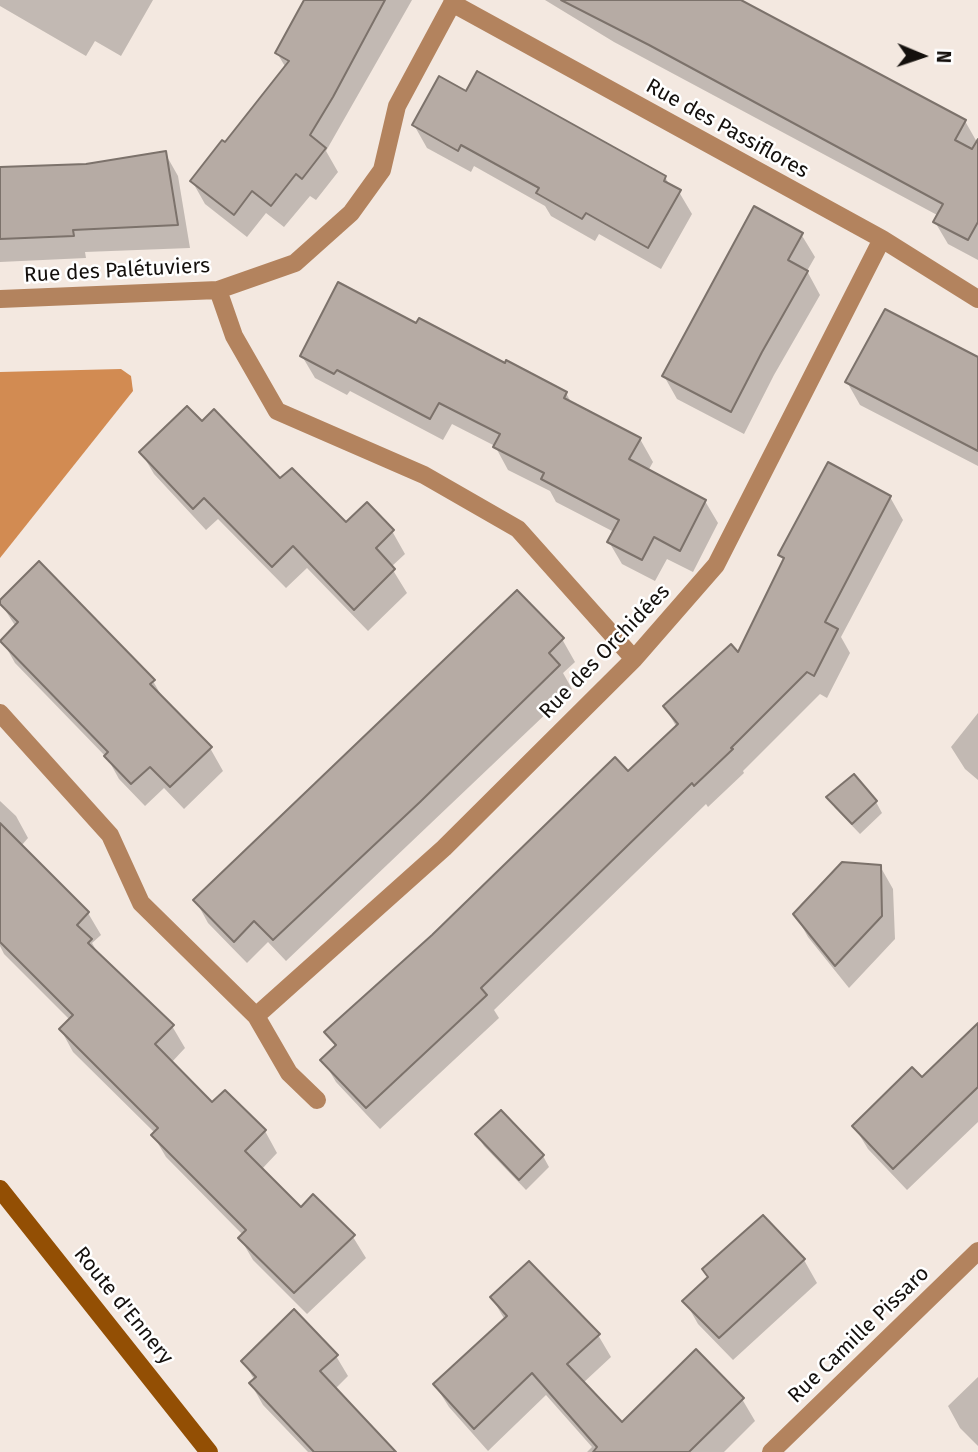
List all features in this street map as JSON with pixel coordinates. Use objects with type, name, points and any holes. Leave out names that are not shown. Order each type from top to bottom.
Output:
[{"type":"street","name":"Rue des Passiflores","points":[[453,1],[882,239],[978,299]]},
{"type":"street","name":"Rue des Palétuviers","points":[[0,299],[218,290],[295,263],[351,213],[382,170],[397,106],[453,1]]},
{"type":"street","name":"Rue des Orchidées","points":[[256,1016],[444,848],[634,659],[716,565],[882,239]]},
{"type":"street","points":[[218,290],[234,336],[277,411],[424,475],[518,529],[634,659]]},
{"type":"street","points":[[0,713],[110,835],[141,903],[256,1016],[289,1073],[317,1100]]},
{"type":"street","name":"Route d'Ennery","points":[[0,1189],[209,1452]]},
{"type":"street","name":"Rue Camille Pissaro","points":[[771,1452],[978,1251]]},
{"type":"shaded area","points":[[121,369],[131,376],[133,391],[0,558],[0,372]]},
{"type":"building","points":[[304,0],[385,0],[310,135],[326,148],[302,179],[296,174],[271,206],[252,191],[234,215],[190,181],[222,140],[225,142],[289,61],[275,53]]},
{"type":"building","points":[[561,0],[741,0],[966,120],[955,140],[972,149],[978,139],[978,222],[968,240],[933,222],[943,204]]},
{"type":"building","points":[[477,71],[666,176],[664,181],[681,190],[648,248],[586,213],[582,219],[536,193],[539,188],[461,145],[458,151],[412,125],[439,76],[466,91]]},
{"type":"building","points":[[166,151],[178,225],[73,230],[74,236],[0,239],[0,167],[86,164]]},
{"type":"building","points":[[754,206],[803,233],[788,260],[808,271],[731,412],[662,376]]},
{"type":"building","points":[[338,282],[416,323],[419,318],[505,363],[506,360],[567,392],[564,398],[641,438],[629,459],[706,500],[680,551],[654,537],[642,560],[607,542],[619,520],[541,479],[544,473],[493,447],[500,434],[439,403],[430,419],[337,370],[334,374],[300,356]]},
{"type":"building","points":[[885,309],[978,357],[978,451],[845,382]]},
{"type":"building","points":[[187,406],[202,421],[214,409],[280,478],[292,468],[346,522],[367,502],[394,530],[376,548],[395,569],[354,610],[293,546],[272,567],[204,498],[193,509],[139,452]]},
{"type":"building","points":[[828,462],[891,496],[825,622],[838,629],[814,676],[807,672],[731,748],[733,749],[694,786],[692,783],[481,988],[487,995],[366,1108],[320,1060],[336,1045],[324,1032],[432,935],[615,757],[628,771],[678,724],[663,706],[731,644],[738,652],[784,558],[778,555]]},
{"type":"building","points":[[39,561],[155,680],[150,684],[212,747],[170,787],[150,767],[131,784],[104,756],[108,752],[0,641],[18,622],[0,604],[0,600]]},
{"type":"building","points":[[517,590],[564,638],[549,653],[560,665],[273,940],[254,921],[234,942],[193,900]]},
{"type":"building","points":[[854,774],[877,801],[852,824],[826,797]]},
{"type":"building","points":[[0,823],[89,912],[77,925],[92,939],[88,943],[174,1025],[155,1044],[212,1102],[225,1090],[266,1130],[245,1151],[301,1207],[313,1194],[355,1235],[294,1293],[238,1238],[246,1230],[151,1135],[158,1128],[59,1029],[73,1015],[0,942]]},
{"type":"building","points":[[842,862],[881,865],[882,916],[835,966],[793,914]]},
{"type":"building","points":[[978,1023],[978,1087],[893,1169],[852,1126],[912,1067],[922,1077]]},
{"type":"building","points":[[501,1110],[544,1155],[519,1180],[475,1134]]},
{"type":"building","points":[[763,1215],[805,1259],[719,1338],[682,1301],[708,1277],[702,1269]]},
{"type":"building","points":[[529,1261],[600,1334],[567,1364],[622,1422],[696,1349],[744,1398],[689,1452],[593,1452],[597,1447],[532,1373],[474,1429],[433,1384],[507,1316],[490,1297]]},
{"type":"building","points":[[294,1309],[338,1355],[320,1371],[396,1452],[314,1452],[249,1383],[256,1377],[241,1361]]}]
